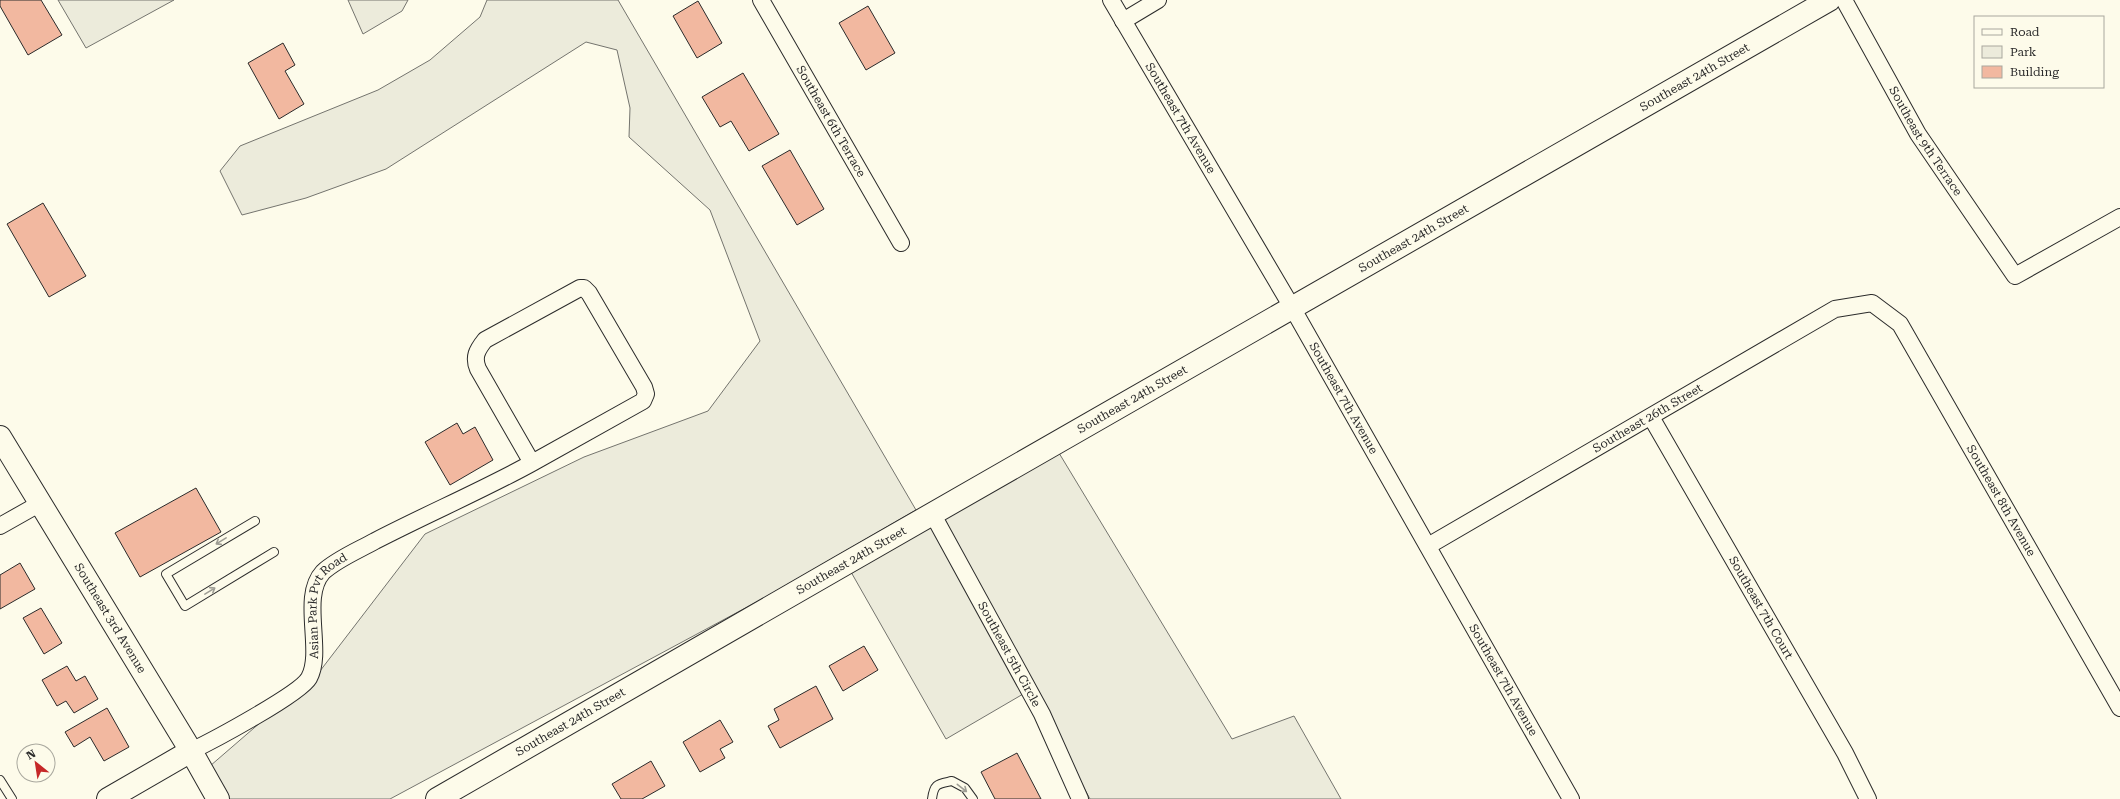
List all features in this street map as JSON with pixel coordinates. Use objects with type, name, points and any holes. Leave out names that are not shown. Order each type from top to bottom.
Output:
[{"type":"street","name":"Southeast 6th Terrace","points":[[760,0],[901,243]]},
{"type":"street","name":"Southeast 7th Avenue","points":[[1111,0],[1293,309],[1571,799]]},
{"type":"street","points":[[1123,21],[1158,0]]},
{"type":"street","name":"Southeast 24th Street","points":[[437,799],[932,513],[1293,309],[1829,0]]},
{"type":"street","name":"Southeast 9th Terrace","points":[[1844,0],[1918,134],[2015,276],[2120,217]]},
{"type":"street","name":"Asian Park Pvt Road","points":[[191,751],[231,730],[295,690],[308,679],[314,663],[313,597],[323,572],[344,558],[393,532],[481,490],[532,463],[644,401],[646,394],[644,387],[589,293],[584,288],[580,288],[485,340],[476,351],[476,362],[478,369],[532,463]]},
{"type":"street","name":"Southeast 26th Street","points":[[1428,546],[1835,309],[1872,303]]},
{"type":"street","name":"Southeast 8th Avenue","points":[[1872,303],[1900,324],[2120,708]]},
{"type":"street","name":"Southeast 7th Court","points":[[1651,417],[1845,753],[1868,799]]},
{"type":"street","name":"Southeast 3rd Avenue","points":[[0,437],[39,504],[191,751],[218,799]]},
{"type":"street","points":[[0,526],[39,504]]},
{"type":"street","name":"Southeast 5th Circle","points":[[932,513],[1042,714],[1080,799]]},
{"type":"street","points":[[108,799],[191,751]]},
{"type":"lane","points":[[255,521],[166,574],[185,606],[274,552]]},
{"type":"lane","points":[[0,780],[12,799]]},
{"type":"lane","points":[[932,799],[933,789],[938,784],[952,781],[965,788],[973,799]]},
{"type":"green space","points":[[58,0],[174,0],[86,48]]},
{"type":"green space","points":[[348,0],[408,0],[402,11],[363,34]]},
{"type":"green space","points":[[487,0],[618,0],[916,510],[764,598],[390,799],[229,799],[210,766],[320,671],[425,534],[584,457],[708,411],[760,341],[710,210],[629,137],[630,108],[617,50],[586,42],[386,169],[306,198],[242,215],[220,171],[240,146],[378,90],[430,60],[480,17]]},
{"type":"green space","points":[[1059,453],[1232,739],[1294,716],[1341,799],[1090,799],[1030,690],[946,739],[851,572]]},
{"type":"building","points":[[0,0],[41,0],[62,35],[28,55],[0,6]]},
{"type":"building","points":[[698,1],[722,43],[697,58],[673,16]]},
{"type":"building","points":[[868,6],[895,53],[866,70],[839,23]]},
{"type":"building","points":[[283,43],[295,65],[285,71],[304,104],[279,119],[248,63]]},
{"type":"building","points":[[743,73],[779,134],[749,151],[731,121],[720,127],[702,97]]},
{"type":"building","points":[[790,150],[824,209],[797,225],[762,166]]},
{"type":"building","points":[[43,203],[86,276],[49,297],[7,224]]},
{"type":"building","points":[[457,423],[463,434],[475,427],[493,460],[450,485],[425,442]]},
{"type":"building","points":[[196,488],[221,532],[140,577],[115,533]]},
{"type":"building","points":[[20,563],[35,589],[0,609],[0,575]]},
{"type":"building","points":[[41,608],[62,643],[44,654],[23,618]]},
{"type":"building","points":[[864,646],[878,670],[843,691],[829,666]]},
{"type":"building","points":[[67,666],[76,681],[85,676],[98,699],[74,713],[66,701],[57,706],[42,680]]},
{"type":"building","points":[[816,686],[833,719],[780,748],[768,726],[779,720],[774,709]]},
{"type":"building","points":[[107,708],[129,747],[104,761],[90,737],[74,747],[65,732]]},
{"type":"building","points":[[720,720],[733,742],[720,749],[725,758],[700,772],[683,742]]},
{"type":"building","points":[[1017,753],[1041,799],[995,799],[981,772]]},
{"type":"building","points":[[651,761],[665,786],[642,799],[621,799],[612,784]]}]
